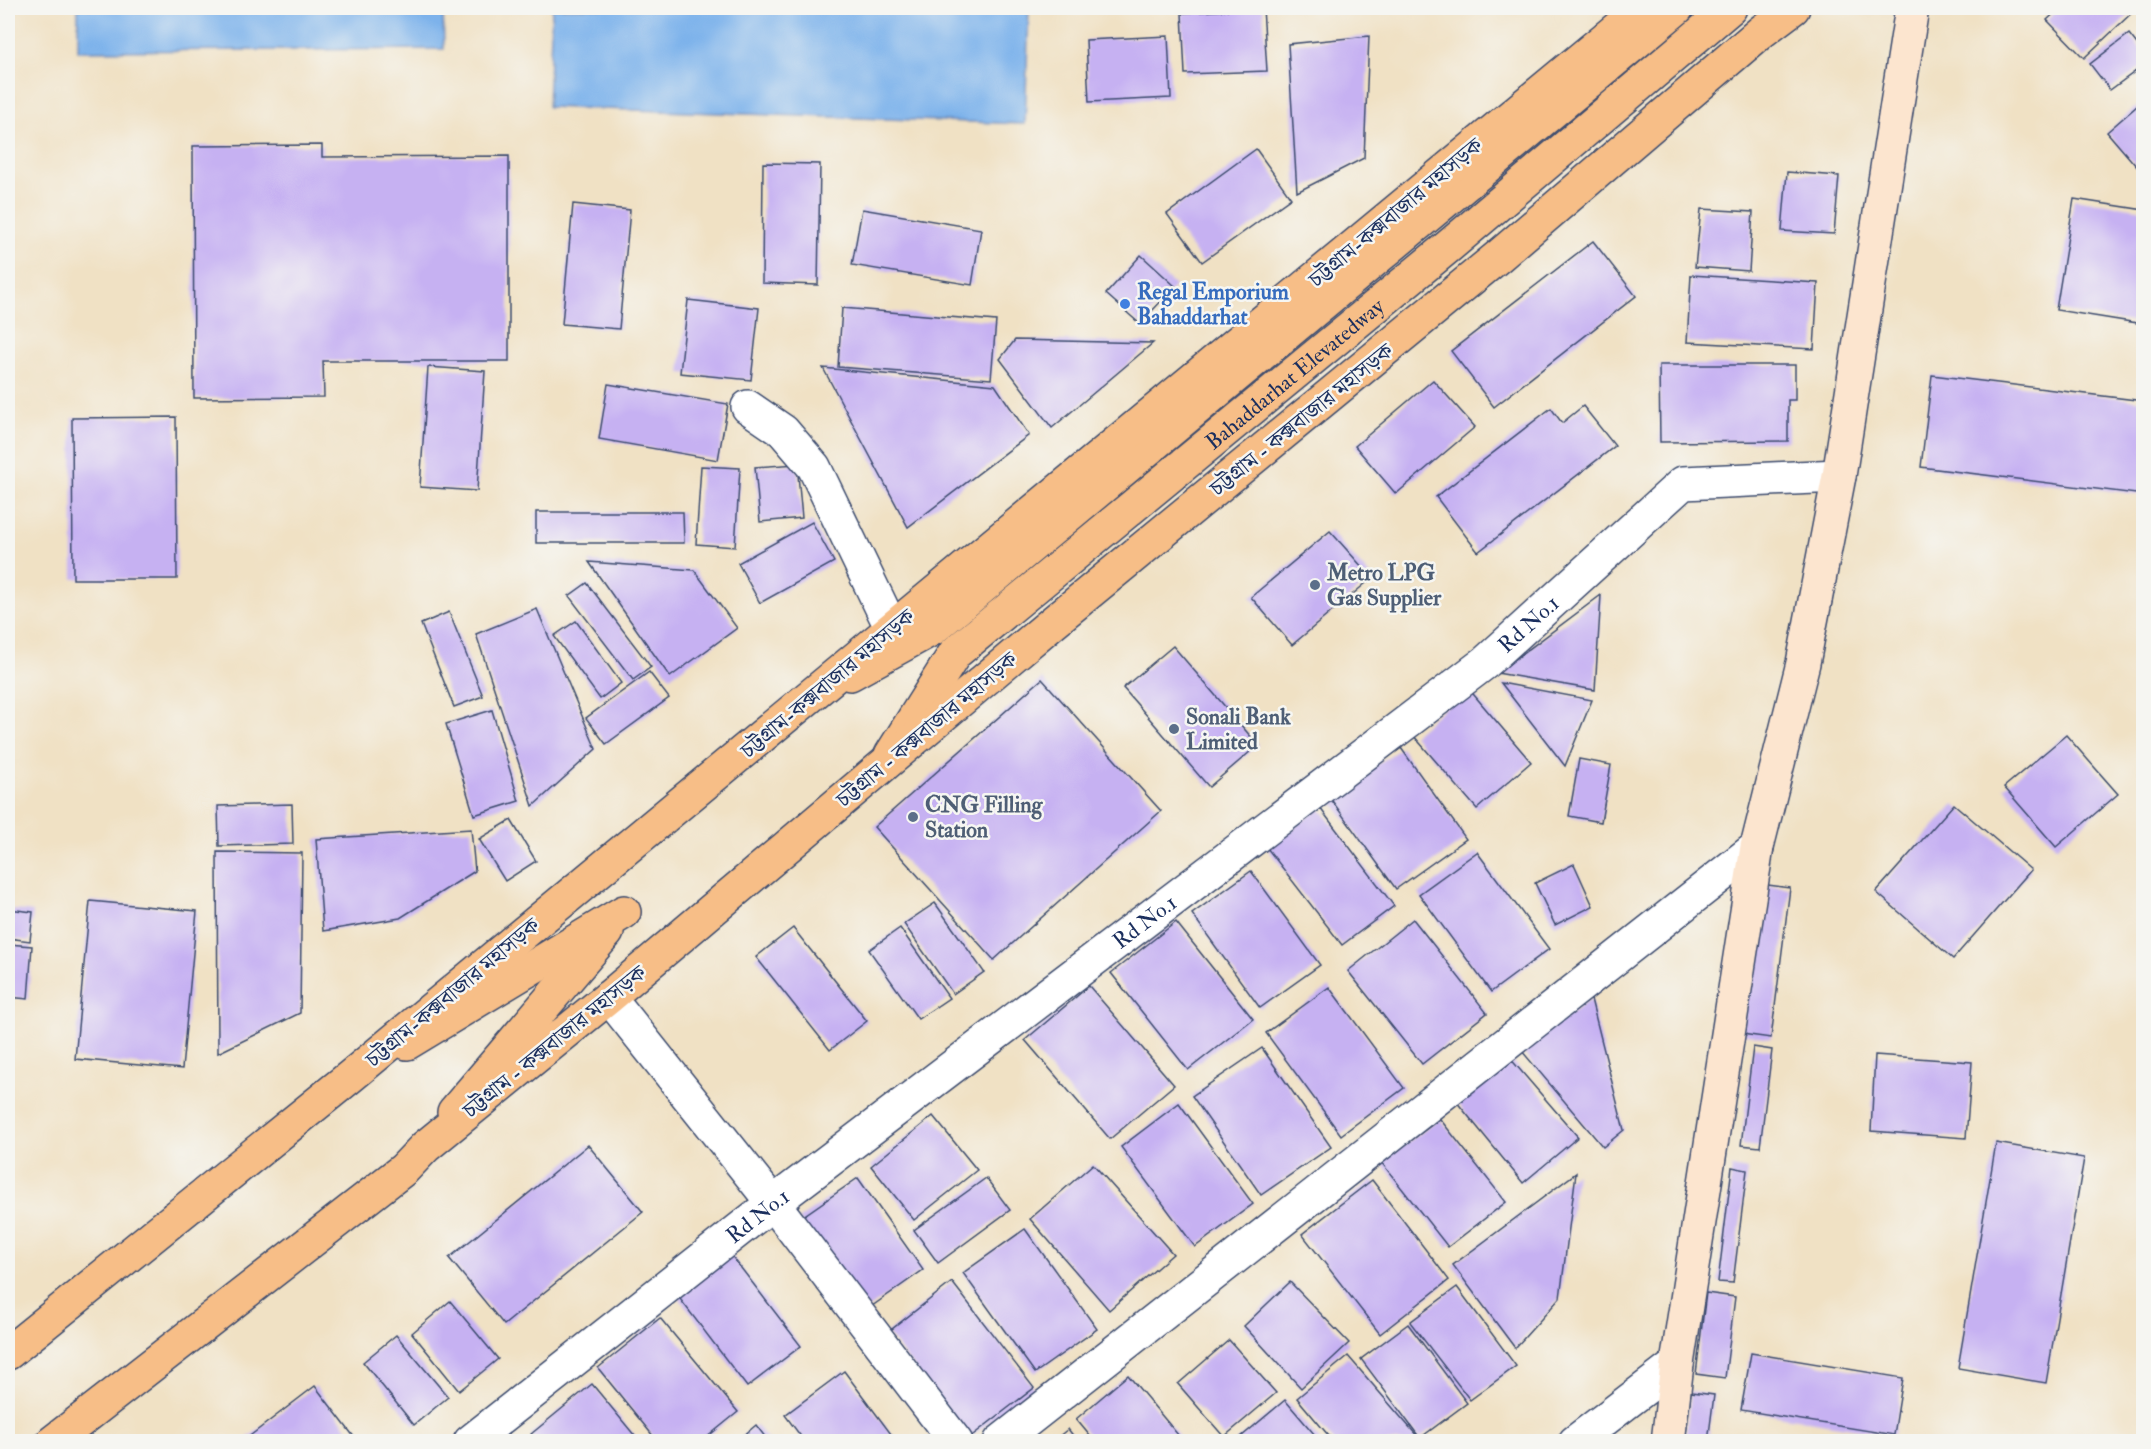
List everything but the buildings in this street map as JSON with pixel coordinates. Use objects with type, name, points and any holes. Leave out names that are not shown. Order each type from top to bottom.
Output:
[{"type":"main road","name":"চট্টগ্রাম-কক্সবাজার মহাসড়ক","points":[[8,1353],[351,1076],[1642,8]]},
{"type":"main road","name":"Bahaddarhat Elevatedway","points":[[809,697],[932,629],[1677,8]]},
{"type":"main road","name":"Bahaddarhat Elevatedway","points":[[886,763],[955,653],[1449,246],[1730,8]]},
{"type":"main road","name":"চট্টগ্রাম - কক্সবাজার মহাসড়ক","points":[[53,1442],[404,1169],[425,1147],[609,997],[1052,623],[1499,256],[1761,32],[1793,8]]},
{"type":"main road","points":[[351,1076],[624,912],[425,1147]]},
{"type":"street","points":[[1668,1442],[1677,1364],[1757,848],[1803,663],[1839,476],[1912,8]]},
{"type":"street","points":[[748,407],[783,431],[814,467],[892,629]]},
{"type":"street","name":"Rd No.1","points":[[470,1442],[773,1203],[1486,662],[1683,483],[1839,476]]},
{"type":"street","points":[[1000,1442],[1757,848]]},
{"type":"street","points":[[609,997],[773,1203],[956,1442]]},
{"type":"street","points":[[1575,1442],[1677,1364]]},
{"type":"water","points":[[78,8],[443,8],[444,49],[78,51]]},
{"type":"water","points":[[552,8],[1029,8],[1025,124],[548,107]]},
{"type":"place","name":"Regal Emporium Bahaddarhat","points":[[1125,304]]},
{"type":"place","name":"Metro LPG Gas Supplier","points":[[1315,585]]},
{"type":"place","name":"Sonali Bank Limited","points":[[1174,729]]},
{"type":"place","name":"CNG Filling Station","points":[[913,817]]}]
